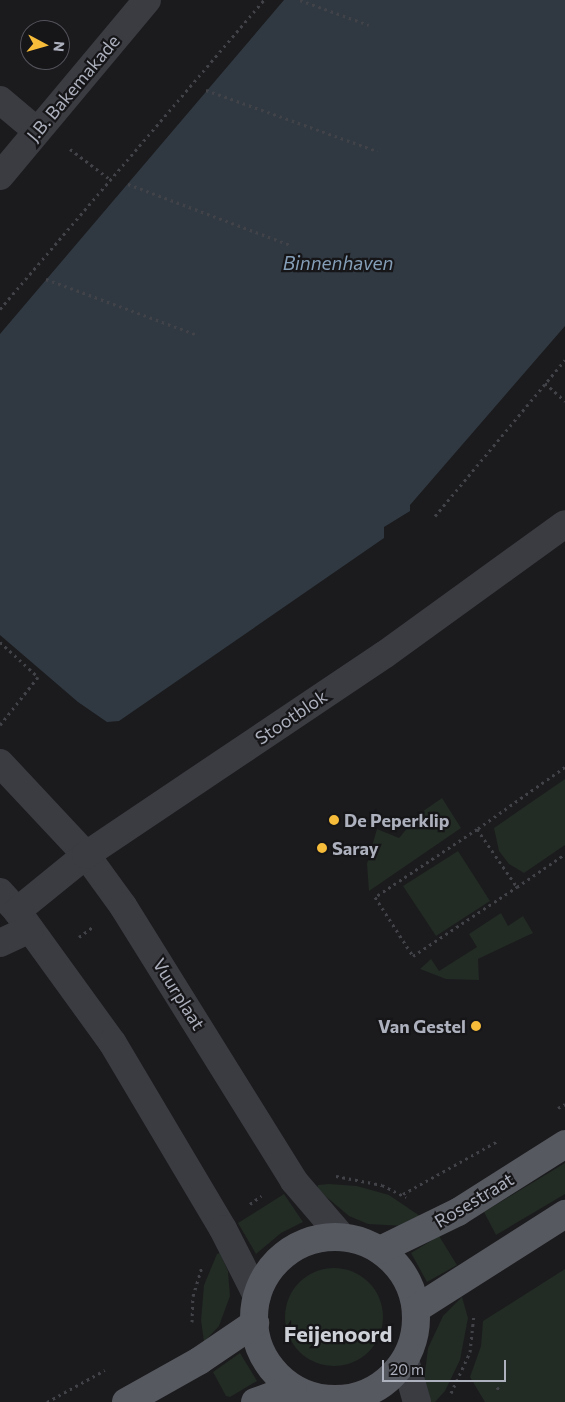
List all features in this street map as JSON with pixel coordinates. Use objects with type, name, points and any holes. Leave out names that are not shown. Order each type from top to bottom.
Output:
[{"type":"main road","name":"Rosestraat","points":[[380,1250],[458,1212],[565,1144]]},
{"type":"main road","points":[[416,1309],[565,1214]]},
{"type":"main road","points":[[342,1237],[362,1241],[380,1250],[397,1266],[406,1279],[416,1309],[414,1336],[405,1360],[388,1380],[344,1400],[317,1398],[293,1388],[273,1371],[260,1348],[254,1324],[257,1296],[269,1270],[289,1251],[314,1240],[342,1237]]},
{"type":"main road","points":[[126,1402],[199,1361],[254,1324]]},
{"type":"main road","points":[[255,1402],[293,1388]]},
{"type":"street","name":"J.B. Bakemakade","points":[[0,176],[147,0]]},
{"type":"street","points":[[0,100],[37,131]]},
{"type":"street","name":"Stootblok","points":[[0,943],[16,910],[86,855],[384,655],[565,524]]},
{"type":"street","name":"Vuurplaat","points":[[0,763],[86,855],[123,906],[294,1181],[342,1237]]},
{"type":"street","points":[[16,910],[112,1042],[223,1229],[257,1296]]},
{"type":"street","points":[[405,1360],[417,1402]]},
{"type":"path","points":[[0,309],[264,0]]},
{"type":"path","points":[[300,0],[369,25]]},
{"type":"path","points":[[206,90],[377,151]]},
{"type":"path","points":[[37,131],[74,151],[111,180]]},
{"type":"path","points":[[128,184],[290,245]]},
{"type":"path","points":[[46,279],[195,334]]},
{"type":"path","points":[[435,516],[565,360]]},
{"type":"path","points":[[545,383],[565,401]]},
{"type":"path","points":[[0,642],[38,677],[0,725]]},
{"type":"path","points":[[565,767],[375,898],[413,956],[565,854]]},
{"type":"path","points":[[477,829],[517,887]]},
{"type":"path","points":[[49,957],[123,906]]},
{"type":"path","points":[[556,1109],[565,1104]]},
{"type":"path","points":[[223,1229],[243,1208],[267,1192],[294,1181],[339,1176],[382,1185],[403,1194],[505,1137]]},
{"type":"path","points":[[447,1400],[464,1369],[474,1317]]},
{"type":"shaded area","points":[[565,779],[565,845],[524,873],[509,864],[499,851],[494,828]]},
{"type":"shaded area","points":[[442,798],[461,828],[369,891],[367,864],[377,829],[399,838],[419,814]]},
{"type":"shaded area","points":[[458,851],[490,901],[436,936],[403,886]]},
{"type":"shaded area","points":[[501,913],[508,926],[523,916],[533,933],[478,959],[479,980],[446,979],[420,969],[431,959],[439,971],[477,947],[469,934]]},
{"type":"shaded area","points":[[565,1163],[565,1194],[496,1235],[484,1212]]},
{"type":"shaded area","points":[[318,1185],[357,1186],[389,1195],[423,1218],[404,1226],[368,1224],[349,1216],[317,1189]]},
{"type":"shaded area","points":[[284,1194],[303,1222],[281,1233],[256,1254],[238,1223]]},
{"type":"shaded area","points":[[439,1236],[457,1265],[427,1282],[411,1253]]},
{"type":"shaded area","points":[[220,1253],[228,1271],[230,1296],[219,1326],[204,1342],[201,1320],[204,1285],[217,1254]]},
{"type":"shaded area","points":[[334,1268],[353,1272],[368,1283],[379,1298],[383,1317],[379,1336],[368,1351],[353,1362],[334,1366],[315,1362],[300,1351],[289,1336],[285,1317],[289,1298],[300,1283],[315,1272]]},
{"type":"shaded area","points":[[565,1269],[565,1402],[485,1402],[470,1377],[481,1346],[483,1321]]},
{"type":"shaded area","points":[[462,1297],[468,1318],[460,1360],[445,1391],[435,1402],[428,1402],[424,1381],[428,1348],[443,1316]]},
{"type":"shaded area","points":[[240,1353],[257,1381],[230,1397],[226,1396],[213,1372]]},
{"type":"water","name":"Binnenhaven","points":[[284,0],[565,0],[565,326],[410,505],[410,511],[384,527],[384,538],[119,721],[107,722],[78,702],[0,635],[0,334]]},
{"type":"place","name":"De Peperklip","points":[[334,820]]},
{"type":"place","name":"Saray","points":[[322,848]]},
{"type":"place","name":"Van Gestel","points":[[476,1026]]},
{"type":"district","name":"Feijenoord","points":[[338,1334]]}]
